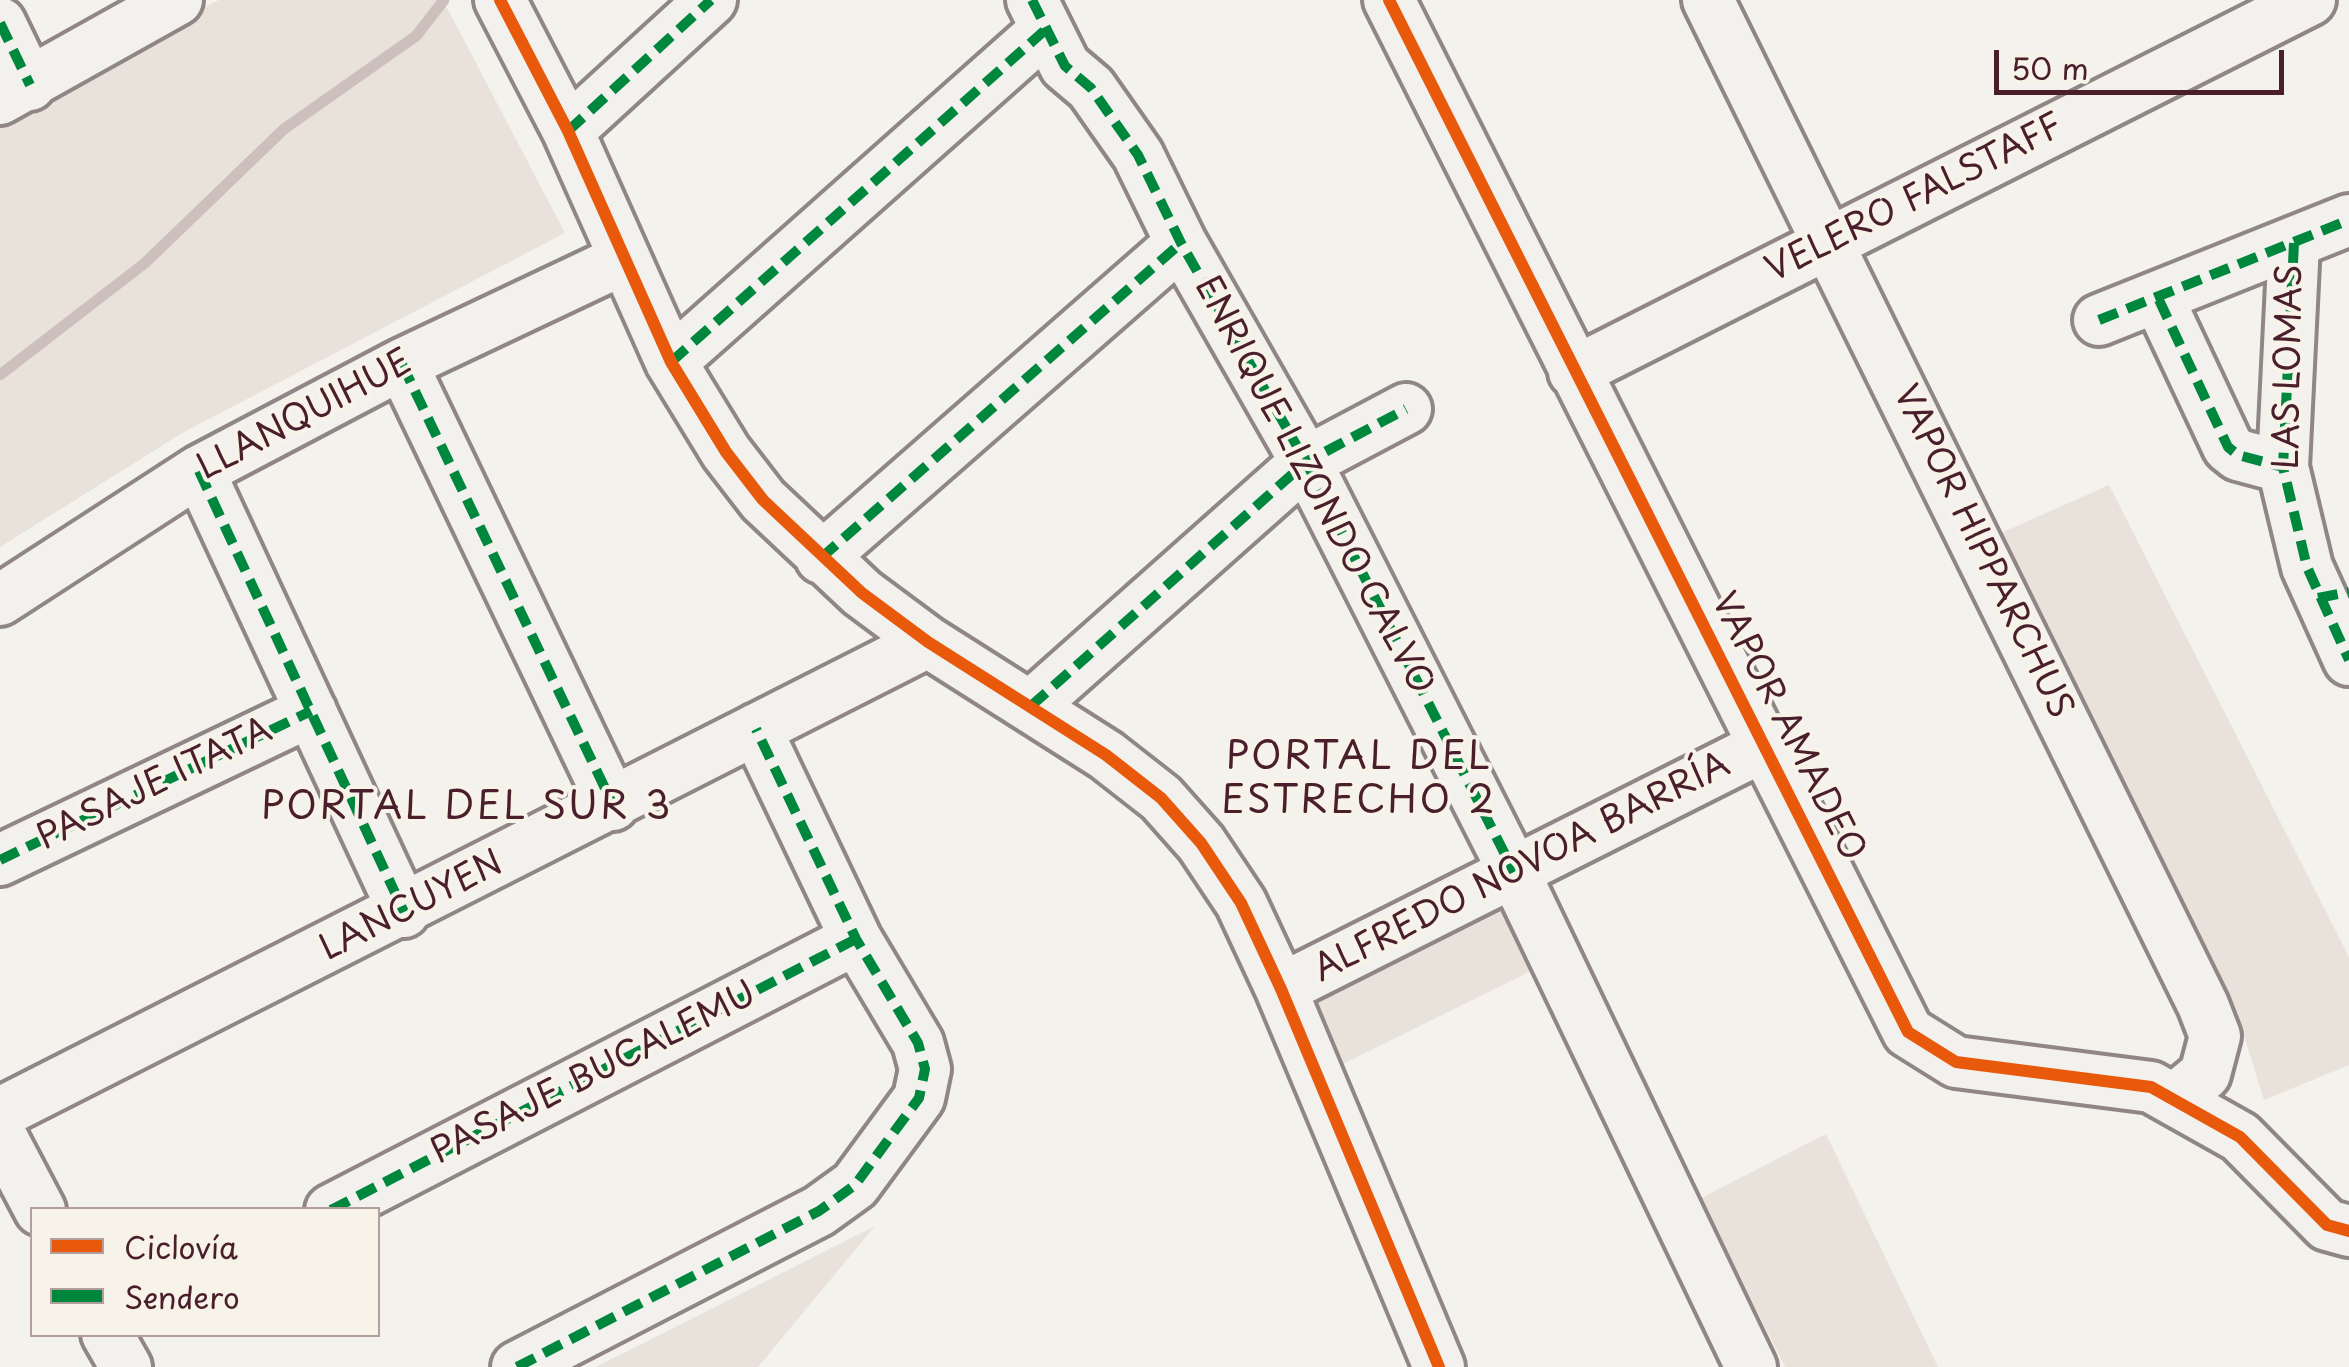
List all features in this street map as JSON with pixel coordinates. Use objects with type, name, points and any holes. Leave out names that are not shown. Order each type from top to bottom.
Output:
[{"type":"street","points":[[0,23],[15,91],[177,0]]},
{"type":"street","points":[[500,0],[568,131],[671,362],[750,484],[821,558],[928,642],[1031,706],[1160,798],[1201,843],[1241,903],[1281,990],[1439,1367]]},
{"type":"street","points":[[568,131],[711,0]]},
{"type":"street","name":"VAPOR AMADEO","points":[[1389,0],[1908,1032],[1956,1062],[2151,1087],[2240,1136],[2327,1225],[2349,1231]]},
{"type":"street","name":"VAPOR HIPPARCHUS","points":[[1708,0],[2203,1004],[2215,1036],[2205,1074],[2174,1100]]},
{"type":"street","name":"VELERO FALSTAFF","points":[[1574,372],[2310,0]]},
{"type":"street","points":[[671,362],[1038,16]]},
{"type":"street","name":"ENRIQUE LIZONDO CALVO","points":[[1038,16],[1065,66],[1115,119],[1306,462],[1514,872],[1751,1367]]},
{"type":"street","points":[[2099,320],[2159,300],[2349,220]]},
{"type":"street","points":[[821,558],[1181,242]]},
{"type":"street","name":"LAS LOMAS","points":[[2294,243],[2282,467],[2333,595],[2349,660]]},
{"type":"street","name":"LLANQUIHUE","points":[[0,600],[199,471],[402,364],[624,259]]},
{"type":"street","points":[[2159,300],[2228,447],[2238,455],[2282,467]]},
{"type":"street","points":[[402,364],[613,805]]},
{"type":"street","points":[[1031,706],[1306,462],[1406,409]]},
{"type":"street","points":[[199,471],[404,912]]},
{"type":"street","name":"LANCUYEN","points":[[0,1113],[404,912],[928,642]]},
{"type":"street","name":"PASAJE ITATA","points":[[0,860],[310,711]]},
{"type":"street","points":[[517,1367],[819,1211],[855,1185],[920,1098],[924,1068],[918,1043],[856,940],[756,729]]},
{"type":"street","name":"ALFREDO NOVOA BARRÍA","points":[[1281,990],[1764,746]]},
{"type":"street","name":"PASAJE BUCALEMU","points":[[337,1207],[856,940]]},
{"type":"street","points":[[0,1134],[38,1207]]},
{"type":"street","points":[[110,1337],[126,1367]]},
{"type":"shaded area","points":[[219,0],[443,0],[565,233],[184,432],[0,547],[0,108]]},
{"type":"shaded area","points":[[2109,485],[2349,957],[2349,1065],[2264,1100],[2238,1016],[2001,533]]},
{"type":"shaded area","points":[[1491,907],[1505,908],[1539,967],[1339,1066],[1314,1010],[1320,992]]},
{"type":"shaded area","points":[[1826,1134],[1938,1367],[1785,1367],[1701,1198]]},
{"type":"shaded area","points":[[875,1226],[758,1367],[596,1367]]},
{"type":"waterway","points":[[0,375],[145,263],[284,129],[416,36],[444,0]]},
{"type":"marked path","points":[[568,131],[711,0]]},
{"type":"marked path","points":[[1032,0],[1065,66],[1091,88],[1138,155],[1181,243],[1306,462],[1514,872]]},
{"type":"marked path","points":[[0,23],[30,85]]},
{"type":"marked path","points":[[671,362],[1044,31]]},
{"type":"marked path","points":[[2099,320],[2349,220]]},
{"type":"marked path","points":[[821,558],[1181,243]]},
{"type":"marked path","points":[[2294,243],[2283,467],[2307,567],[2349,660]]},
{"type":"marked path","points":[[2159,300],[2228,447],[2238,455],[2283,467]]},
{"type":"marked path","points":[[402,364],[613,805]]},
{"type":"marked path","points":[[1031,706],[1306,462],[1406,409]]},
{"type":"marked path","points":[[199,471],[404,912]]},
{"type":"marked path","points":[[2318,598],[2349,592]]},
{"type":"marked path","points":[[0,860],[311,711]]},
{"type":"marked path","points":[[517,1367],[819,1211],[855,1185],[919,1098],[925,1069],[918,1043],[856,939],[756,729]]},
{"type":"marked path","points":[[337,1207],[856,939]]},
{"type":"cycle path","points":[[500,0],[568,131],[671,362],[726,452],[763,500],[862,593],[928,642],[1106,755],[1161,798],[1201,843],[1241,903],[1281,989],[1439,1367]]},
{"type":"cycle path","points":[[1389,0],[1908,1032],[1956,1062],[2151,1087],[2240,1137],[2327,1225],[2349,1231]]},
{"type":"district","name":"PORTAL DEL ESTRECHO 2","points":[[1359,781]]},
{"type":"district","name":"PORTAL DEL SUR 3","points":[[467,809]]}]
